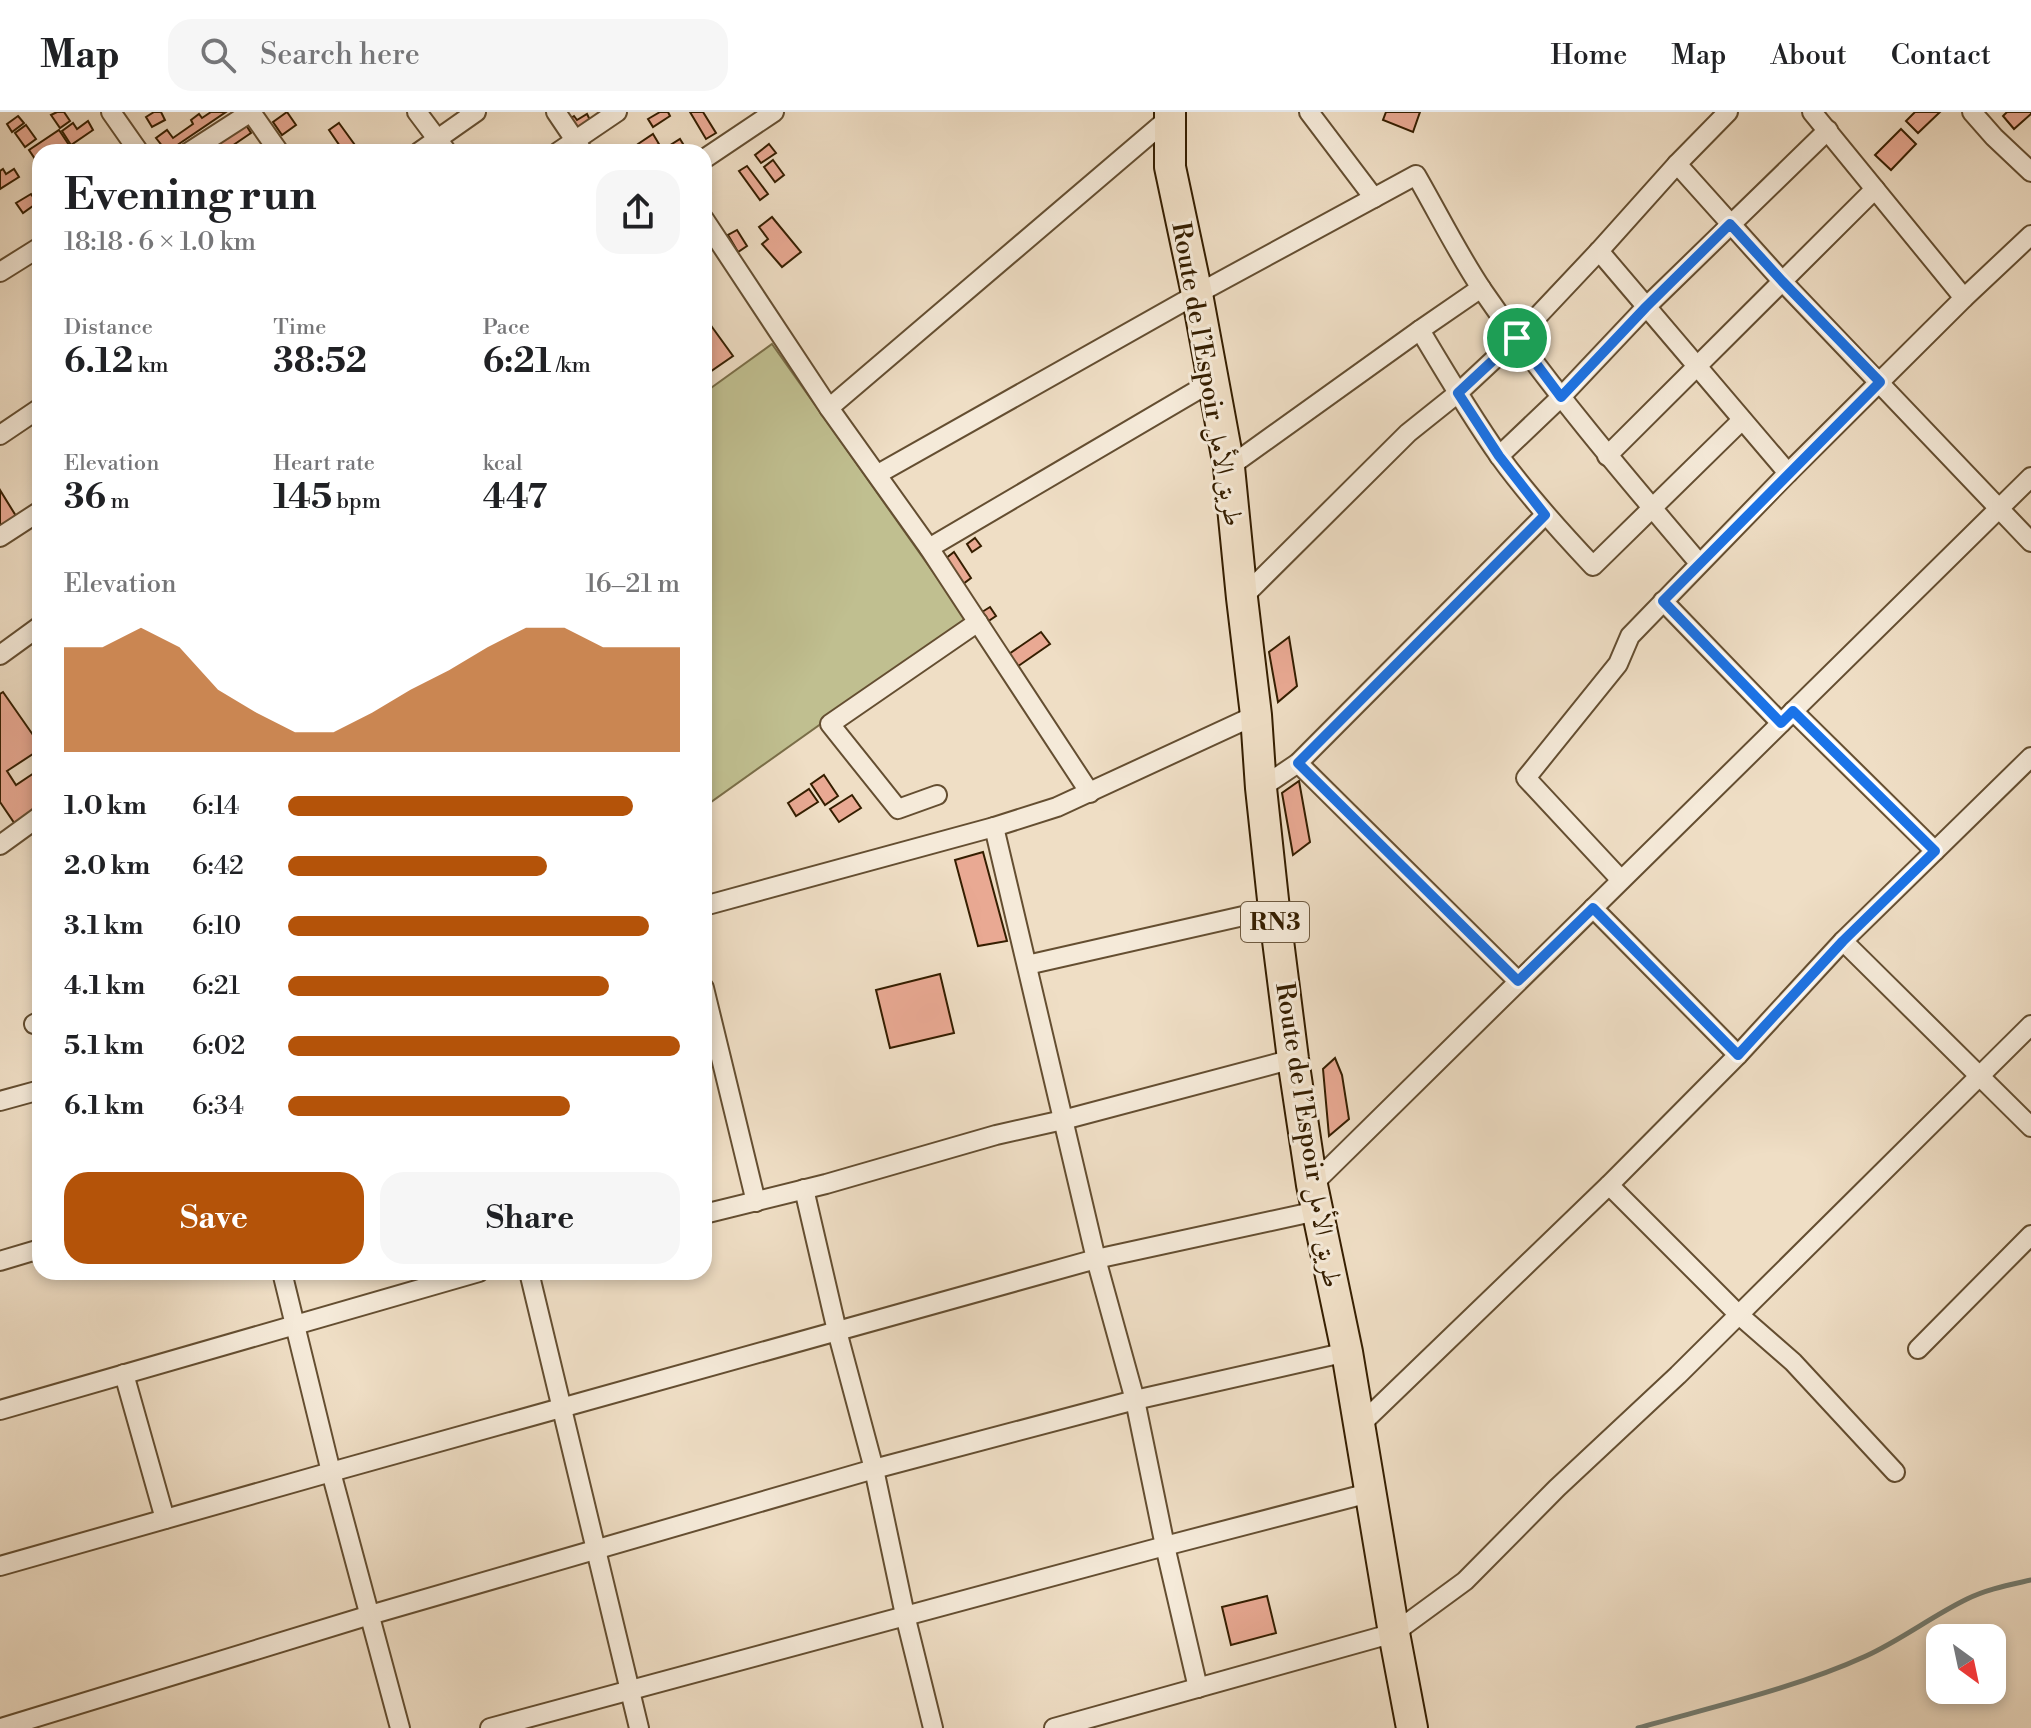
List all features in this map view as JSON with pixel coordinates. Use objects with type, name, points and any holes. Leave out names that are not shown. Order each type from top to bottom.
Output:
[{"type":"highway","name":"Route de l’Espoir طريق الأمل","points":[[1169,115],[1170,167],[1229,467],[1274,909],[1293,1059],[1315,1198],[1347,1352],[1412,1728]]},
{"type":"street","points":[[111,112],[133,144]]},
{"type":"street","points":[[201,144],[251,112],[273,144]]},
{"type":"street","points":[[417,112],[441,144]]},
{"type":"street","points":[[443,144],[476,112]]},
{"type":"street","points":[[556,112],[578,144]]},
{"type":"street","points":[[581,144],[617,112]]},
{"type":"street","points":[[712,154],[774,112]]},
{"type":"street","points":[[1309,112],[1374,198]]},
{"type":"street","points":[[1242,598],[1408,433],[1458,393],[1517,338],[1728,112]]},
{"type":"street","points":[[1812,112],[1964,298]]},
{"type":"street","points":[[829,408],[1169,115]]},
{"type":"street","points":[[1983,116],[2031,172]]},
{"type":"street","points":[[1499,456],[1828,130]]},
{"type":"street","points":[[1677,164],[1782,281],[2031,542]]},
{"type":"street","points":[[878,474],[1416,175],[1481,288],[1517,338],[1607,456],[1699,563]]},
{"type":"street","points":[[1607,456],[1875,189]]},
{"type":"street","points":[[712,231],[829,408],[929,548],[1090,793]]},
{"type":"street","points":[[1621,880],[1526,778],[1618,664],[1630,636],[1788,473],[2031,235]]},
{"type":"street","points":[[1599,251],[1788,473]]},
{"type":"street","points":[[0,272],[32,252]]},
{"type":"street","points":[[1229,467],[1481,288]]},
{"type":"street","points":[[1420,330],[1499,456],[1545,515],[1593,566],[1742,420]]},
{"type":"street","points":[[929,548],[1213,381]]},
{"type":"street","points":[[0,435],[32,413]]},
{"type":"street","points":[[0,1566],[1315,1198],[1518,981],[2031,477]]},
{"type":"street","points":[[1261,788],[1298,763],[1545,515]]},
{"type":"street","points":[[0,537],[32,516]]},
{"type":"street","points":[[1663,601],[1935,851]]},
{"type":"street","points":[[937,795],[898,809],[830,724],[978,622]]},
{"type":"street","points":[[0,655],[32,632]]},
{"type":"street","points":[[712,904],[1057,807],[1256,715]]},
{"type":"street","points":[[1359,1426],[1609,1185],[1738,1055],[1843,941],[2031,757]]},
{"type":"street","points":[[1298,763],[1518,981]]},
{"type":"street","points":[[0,845],[32,822]]},
{"type":"street","points":[[994,827],[1096,1259],[1135,1400],[1198,1688]]},
{"type":"street","points":[[1593,908],[1738,1055]]},
{"type":"street","points":[[1027,965],[1274,909]]},
{"type":"street","points":[[1843,941],[2031,1127]]},
{"type":"street","points":[[1054,1728],[1394,1633],[1465,1581],[2031,1025]]},
{"type":"street","points":[[712,1212],[1293,1059]]},
{"type":"street","points":[[713,1060],[756,1202]]},
{"type":"street","points":[[0,1101],[32,1092]]},
{"type":"street","points":[[1609,1185],[1738,1314],[1793,1362],[1895,1472]]},
{"type":"street","points":[[804,1189],[837,1331],[874,1469],[933,1728]]},
{"type":"street","points":[[1918,1349],[2031,1235]]},
{"type":"street","points":[[0,1261],[32,1251]]},
{"type":"street","points":[[284,1280],[331,1472],[400,1728]]},
{"type":"street","points":[[0,1410],[451,1280]]},
{"type":"street","points":[[531,1280],[639,1728]]},
{"type":"street","points":[[1,1728],[370,1615],[874,1469],[1135,1400],[1347,1352]]},
{"type":"street","points":[[124,1374],[165,1519]]},
{"type":"street","points":[[490,1728],[1369,1493]]},
{"type":"shaded area","points":[[772,344],[967,620],[712,801],[712,387]]},
{"type":"building","points":[[64,112],[70,121],[60,128],[51,115]]},
{"type":"building","points":[[161,112],[165,120],[152,127],[146,117]]},
{"type":"building","points":[[211,112],[226,112],[179,144],[161,144],[156,138],[167,130],[173,138],[193,124],[191,120],[199,114],[202,118]]},
{"type":"building","points":[[287,112],[296,125],[282,135],[273,122]]},
{"type":"building","points":[[660,112],[668,112],[670,116],[653,127],[648,119]]},
{"type":"building","points":[[690,112],[703,112],[716,133],[706,139]]},
{"type":"building","points":[[1386,112],[1420,112],[1413,132],[1383,120]]},
{"type":"building","points":[[1915,112],[1940,112],[1918,133],[1906,121]]},
{"type":"building","points":[[2007,112],[2031,114],[2014,129],[2003,116]]},
{"type":"building","points":[[587,114],[591,122],[573,134],[565,122],[574,116],[577,120]]},
{"type":"building","points":[[18,116],[24,123],[12,132],[7,124]]},
{"type":"building","points":[[88,121],[93,130],[70,144],[62,131],[73,123],[77,129]]},
{"type":"building","points":[[339,123],[354,144],[339,144],[329,130]]},
{"type":"building","points":[[26,125],[36,139],[25,147],[15,133]]},
{"type":"building","points":[[246,125],[251,133],[235,144],[218,144]]},
{"type":"building","points":[[1901,129],[1916,144],[1891,170],[1875,155]]},
{"type":"building","points":[[59,130],[68,144],[38,144]]},
{"type":"building","points":[[653,134],[659,144],[638,144]]},
{"type":"building","points":[[769,144],[776,153],[761,163],[755,155]]},
{"type":"building","points":[[773,160],[784,175],[775,182],[764,167]]},
{"type":"building","points":[[747,166],[768,194],[760,200],[739,171]]},
{"type":"building","points":[[3,169],[6,174],[14,169],[19,177],[0,189],[0,171]]},
{"type":"building","points":[[32,196],[32,207],[23,213],[16,203]]},
{"type":"building","points":[[772,217],[801,252],[782,267],[762,244],[768,239],[759,227]]},
{"type":"building","points":[[737,230],[747,246],[738,252],[728,235]]},
{"type":"building","points":[[712,327],[733,356],[712,370]]},
{"type":"building","points":[[0,490],[16,516],[0,526]]},
{"type":"building","points":[[975,538],[981,546],[972,552],[967,544]]},
{"type":"building","points":[[954,552],[971,578],[963,584],[945,559]]},
{"type":"building","points":[[990,607],[996,616],[987,622],[982,612]]},
{"type":"building","points":[[1041,632],[1050,644],[1014,669],[1006,656]]},
{"type":"building","points":[[1289,637],[1297,686],[1278,702],[1269,652]]},
{"type":"building","points":[[3,692],[32,734],[32,755],[7,771],[16,785],[32,774],[32,816],[17,827],[0,802],[0,694]]},
{"type":"building","points":[[824,775],[838,796],[825,805],[811,784]]},
{"type":"building","points":[[1299,781],[1310,842],[1293,855],[1282,793]]},
{"type":"building","points":[[809,789],[818,802],[796,816],[788,803]]},
{"type":"building","points":[[852,795],[861,808],[839,822],[830,809]]},
{"type":"building","points":[[983,852],[1007,941],[978,946],[955,860]]},
{"type":"building","points":[[940,974],[954,1033],[890,1048],[876,990]]},
{"type":"building","points":[[1335,1058],[1342,1075],[1349,1119],[1329,1136],[1323,1069]]},
{"type":"building","points":[[1267,1596],[1276,1633],[1231,1645],[1222,1607]]},
{"type":"waterway","points":[[1638,1728],[1811,1678],[1879,1650],[1975,1596],[2031,1580]]},
{"type":"route","points":[[1730,224],[1880,382],[1663,601],[1781,723],[1793,711],[1935,851],[1843,941],[1738,1055],[1593,908],[1518,981],[1298,763],[1545,515],[1499,456],[1458,393],[1517,338],[1561,397],[1730,224]]}]
